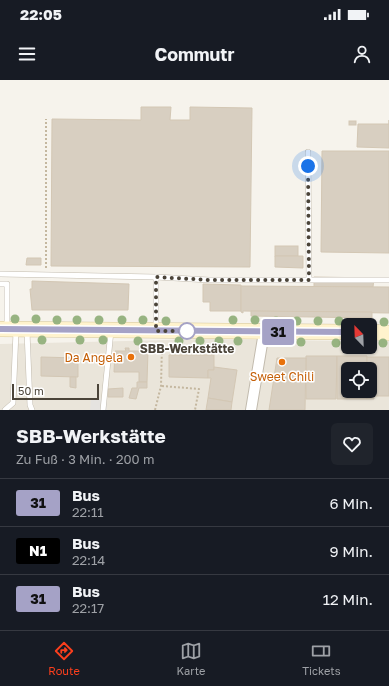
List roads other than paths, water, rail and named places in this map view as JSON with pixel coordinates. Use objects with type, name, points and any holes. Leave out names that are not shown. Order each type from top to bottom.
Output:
[{"type":"street","points":[[13,330],[111,330],[159,337],[264,332],[341,332]]},
{"type":"street","points":[[251,410],[264,332]]},
{"type":"street","points":[[377,332],[389,333]]},
{"type":"lane","points":[[308,152],[309,280]]},
{"type":"lane","points":[[0,274],[156,277],[209,280],[389,280]]},
{"type":"lane","points":[[156,277],[159,337]]},
{"type":"lane","points":[[0,284],[7,284],[7,311],[32,410]]},
{"type":"lane","points":[[0,311],[7,311]]},
{"type":"lane","points":[[5,410],[13,403],[13,330]]},
{"type":"lane","points":[[103,410],[111,330]]},
{"type":"place","name":"SBB-Werkstätte","points":[[187,331]]},
{"type":"place","name":"Da Angela","points":[[131,357]]},
{"type":"place","name":"Sweet Chili","points":[[282,362]]}]
